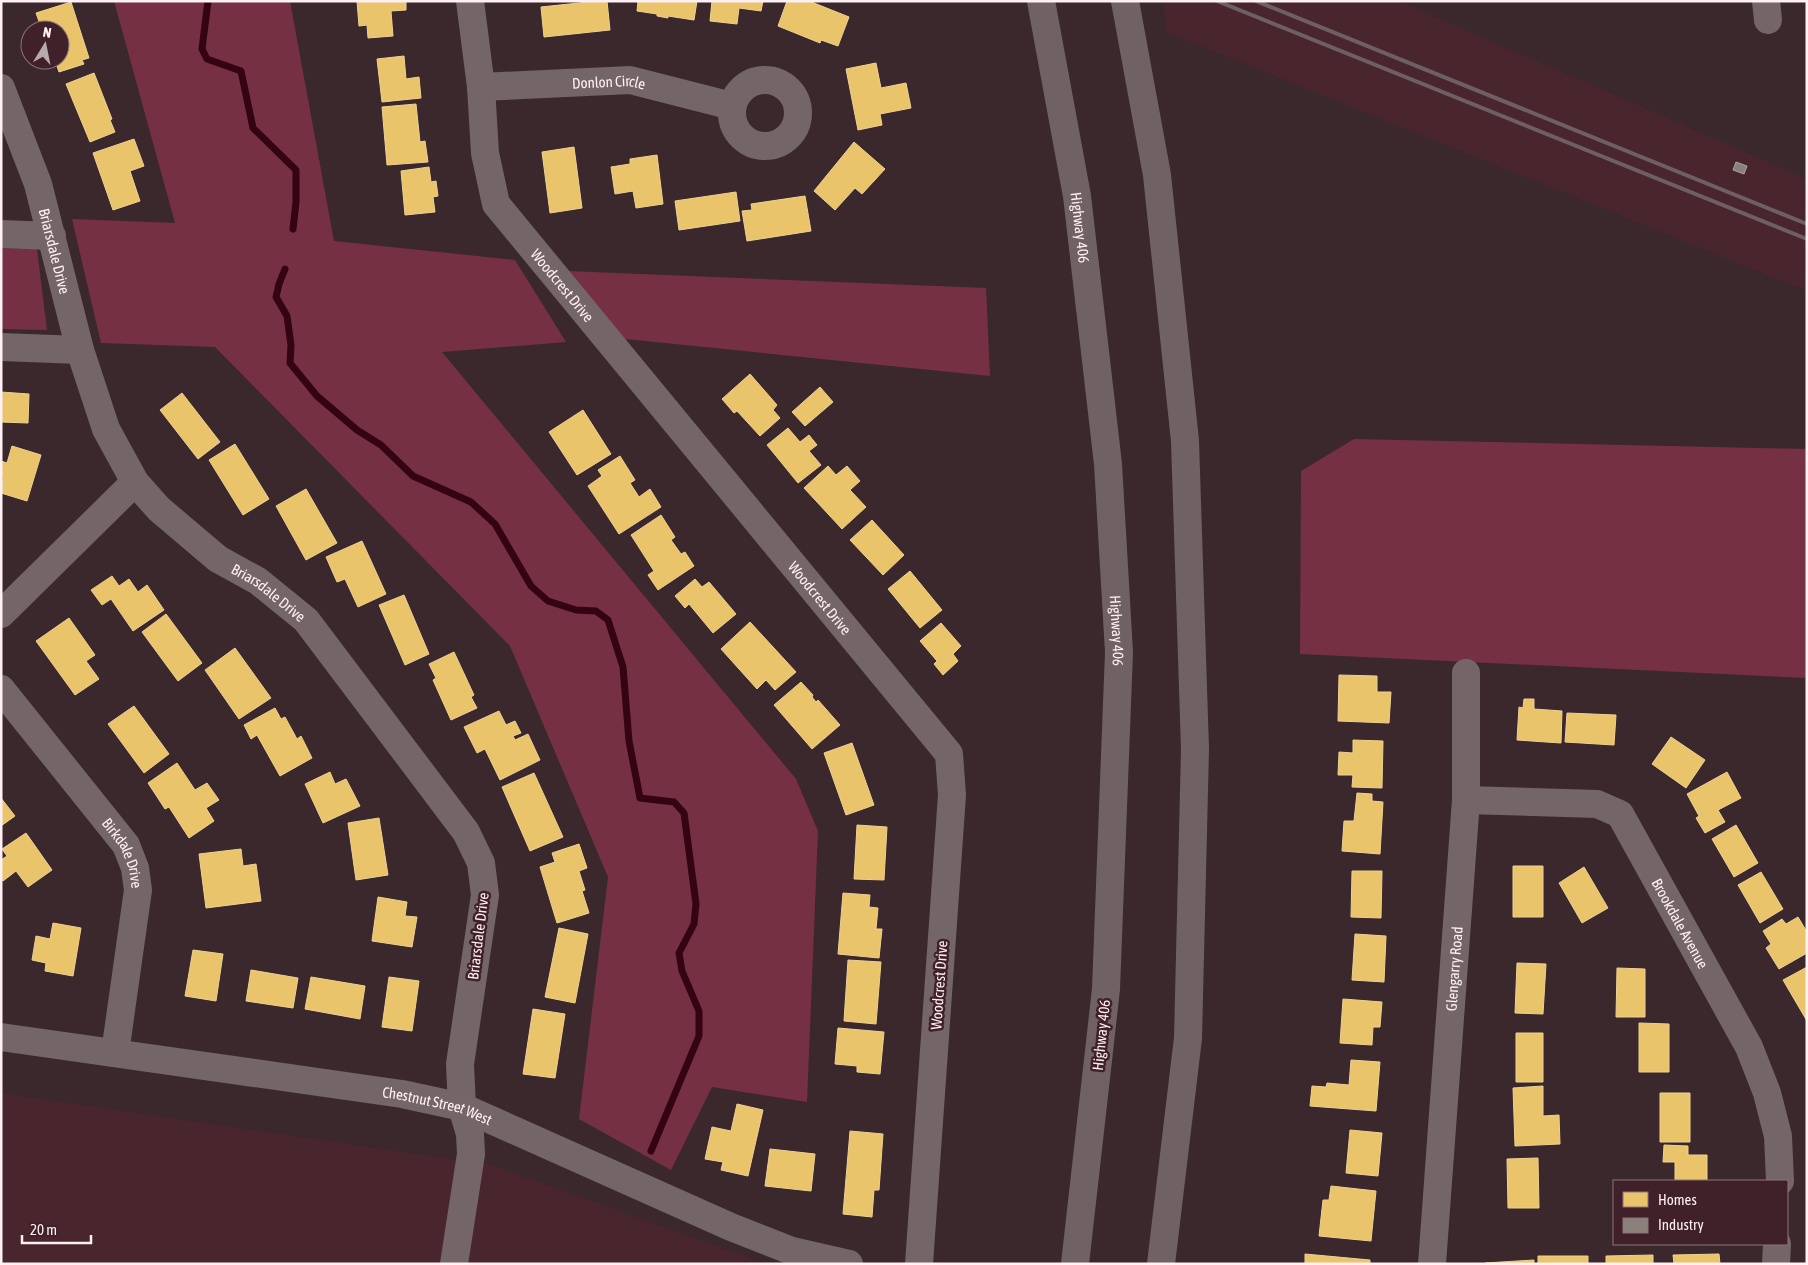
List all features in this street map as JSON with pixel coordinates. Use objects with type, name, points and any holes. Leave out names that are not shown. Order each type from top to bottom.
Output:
[{"type":"highway","name":"Highway 406","points":[[1041,1],[1077,196],[1108,464],[1119,652],[1106,989],[1076,1264]]},
{"type":"highway","points":[[1125,1],[1156,175],[1186,440],[1195,749],[1188,1038],[1161,1264]]},
{"type":"street","name":"Woodcrest Drive","points":[[470,1],[481,87],[485,153],[496,204],[949,754],[952,795],[919,1264]]},
{"type":"street","name":"Donlon Circle","points":[[481,87],[630,80],[732,106]]},
{"type":"street","name":"Briarsdale Drive","points":[[1,88],[38,184],[80,350],[106,429],[135,482],[159,509],[218,559],[258,581],[306,620],[466,832],[481,863],[486,895],[460,1064],[462,1107],[470,1134],[471,1154],[454,1264]]},
{"type":"street","points":[[1,234],[52,236]]},
{"type":"street","points":[[1,347],[80,350]]},
{"type":"street","points":[[1,614],[135,482]]},
{"type":"street","name":"Glengarry Road","points":[[1432,1264],[1466,800],[1466,673]]},
{"type":"street","name":"Birkdale Drive","points":[[1,689],[126,845],[135,868],[138,890],[115,1053]]},
{"type":"street","name":"Brookdale Avenue","points":[[1466,800],[1597,804],[1620,814],[1748,1047],[1767,1093],[1778,1136],[1780,1180]]},
{"type":"street","name":"Chestnut Street West","points":[[1,1037],[402,1094],[462,1107],[730,1227],[792,1251],[849,1264]]},
{"type":"street","points":[[1776,1264],[1777,1245]]},
{"type":"shaded area","points":[[114,1],[290,1],[334,241],[515,260],[566,342],[442,352],[796,779],[818,831],[807,1102],[712,1087],[671,1170],[579,1119],[608,877],[510,646],[215,347],[101,343],[72,219],[175,223]]},
{"type":"shaded area","points":[[1163,1],[1399,1],[1807,179],[1807,291],[1166,32]]},
{"type":"shaded area","points":[[1,248],[37,249],[47,330],[1,329]]},
{"type":"shaded area","points":[[567,271],[986,288],[990,376],[625,339]]},
{"type":"shaded area","points":[[1354,439],[1807,449],[1807,678],[1300,654],[1301,471]]},
{"type":"shaded area","points":[[1,1093],[492,1165],[766,1264],[1,1264]]},
{"type":"building: Homes","points":[[357,1],[406,1],[406,10],[391,11],[393,36],[368,38],[367,25],[359,26]]},
{"type":"building: Homes","points":[[607,1],[610,30],[544,37],[541,7]]},
{"type":"building: Homes","points":[[638,1],[697,1],[694,20],[668,16],[668,18],[637,11]]},
{"type":"building: Homes","points":[[712,1],[763,1],[761,11],[739,8],[737,24],[710,21]]},
{"type":"building: Homes","points":[[787,1],[809,1],[849,17],[838,46],[821,40],[820,43],[778,26]]},
{"type":"building: Homes","points":[[71,2],[89,58],[82,60],[84,64],[70,68],[70,20],[38,20],[36,13]]},
{"type":"building: Homes","points":[[404,56],[406,79],[419,77],[421,98],[382,102],[377,59]]},
{"type":"building: Homes","points":[[876,63],[881,88],[906,83],[911,108],[880,114],[882,125],[858,130],[846,69]]},
{"type":"building: Homes","points":[[94,73],[112,119],[110,120],[115,132],[90,142],[66,84]]},
{"type":"building: Homes","points":[[416,104],[420,142],[425,141],[428,162],[387,165],[382,107]]},
{"type":"building: Homes","points":[[134,139],[144,166],[130,171],[140,201],[113,210],[93,153]]},
{"type":"building: Homes","points":[[854,142],[885,169],[862,194],[855,188],[835,210],[814,191]]},
{"type":"building: Homes","points":[[574,147],[582,208],[550,213],[542,152]]},
{"type":"building: Homes","points":[[657,155],[663,204],[636,208],[633,191],[615,194],[611,167],[630,164],[630,159]]},
{"type":"building: Homes","points":[[429,167],[431,182],[436,181],[438,196],[433,197],[435,212],[405,215],[401,171]]},
{"type":"building: Homes","points":[[736,192],[740,221],[679,230],[675,201]]},
{"type":"building: Homes","points":[[805,196],[811,231],[747,241],[742,211],[752,210],[751,204]]},
{"type":"building: Homes","points":[[750,374],[777,405],[773,410],[780,418],[760,436],[737,411],[734,413],[722,399]]},
{"type":"building: Homes","points":[[820,387],[833,402],[805,426],[792,412]]},
{"type":"building: Homes","points":[[1,392],[29,394],[28,423],[1,422]]},
{"type":"building: Homes","points":[[182,393],[220,442],[198,459],[160,410]]},
{"type":"building: Homes","points":[[583,410],[611,454],[577,475],[549,432]]},
{"type":"building: Homes","points":[[788,428],[800,442],[809,435],[817,445],[809,451],[821,465],[798,483],[767,445]]},
{"type":"building: Homes","points":[[235,444],[269,499],[243,515],[209,460]]},
{"type":"building: Homes","points":[[12,446],[41,455],[27,501],[1,493],[3,478],[1,477],[1,461],[7,463]]},
{"type":"building: Homes","points":[[620,456],[635,480],[630,483],[639,497],[650,489],[661,507],[619,534],[588,486],[602,476],[598,470]]},
{"type":"building: Homes","points":[[828,466],[836,475],[847,466],[860,481],[850,490],[866,507],[842,529],[804,488]]},
{"type":"building: Homes","points":[[306,489],[337,543],[306,560],[276,506]]},
{"type":"building: Homes","points":[[661,515],[675,537],[671,540],[681,554],[685,552],[694,566],[658,590],[648,575],[654,571],[631,535]]},
{"type":"building: Homes","points":[[872,520],[904,555],[883,575],[850,540]]},
{"type":"building: Homes","points":[[362,541],[386,594],[358,607],[345,579],[337,582],[326,557]]},
{"type":"building: Homes","points":[[910,571],[942,610],[920,628],[888,589]]},
{"type":"building: Homes","points":[[112,576],[119,586],[129,579],[138,592],[147,585],[164,610],[133,631],[111,599],[102,605],[91,590]]},
{"type":"building: Homes","points":[[695,579],[702,587],[709,582],[736,614],[713,633],[689,604],[685,608],[675,596]]},
{"type":"building: Homes","points":[[404,595],[429,654],[405,665],[379,605]]},
{"type":"building: Homes","points":[[166,614],[202,663],[178,681],[142,632]]},
{"type":"building: Homes","points":[[69,618],[95,655],[86,661],[99,679],[75,695],[36,641]]},
{"type":"building: Homes","points":[[750,622],[796,672],[775,690],[766,680],[757,689],[721,649]]},
{"type":"building: Homes","points":[[941,623],[961,646],[953,654],[958,661],[943,675],[934,664],[937,661],[920,641]]},
{"type":"building: Homes","points":[[235,648],[271,698],[239,719],[205,670]]},
{"type":"building: Homes","points":[[454,652],[474,695],[471,697],[477,708],[451,720],[433,680],[436,678],[429,664]]},
{"type":"building: Homes","points":[[1339,675],[1377,676],[1377,692],[1391,692],[1389,723],[1338,721]]},
{"type":"building: Homes","points":[[801,682],[813,695],[812,697],[816,702],[818,700],[840,725],[812,749],[774,705]]},
{"type":"building: Homes","points":[[1524,699],[1534,699],[1534,709],[1562,711],[1561,743],[1517,740],[1519,707],[1523,708]]},
{"type":"building: Homes","points":[[134,706],[169,754],[144,773],[108,724]]},
{"type":"building: Homes","points":[[275,708],[281,719],[285,717],[297,739],[301,736],[312,758],[280,776],[257,735],[251,739],[244,725]]},
{"type":"building: Homes","points":[[499,711],[506,725],[515,721],[521,733],[513,736],[515,740],[528,734],[540,760],[500,780],[485,749],[477,753],[464,727]]},
{"type":"building: Homes","points":[[1567,713],[1616,715],[1614,745],[1565,742]]},
{"type":"building: Homes","points":[[1671,737],[1705,760],[1686,788],[1652,764]]},
{"type":"building: Homes","points":[[1353,740],[1383,741],[1382,788],[1352,787],[1353,775],[1338,775],[1339,752],[1353,753]]},
{"type":"building: Homes","points":[[852,743],[874,805],[846,815],[824,753]]},
{"type":"building: Homes","points":[[177,763],[195,790],[207,783],[219,800],[206,808],[214,821],[189,838],[169,807],[165,809],[148,783]]},
{"type":"building: Homes","points":[[330,772],[335,784],[346,779],[360,806],[323,823],[305,784]]},
{"type":"building: Homes","points":[[1727,772],[1741,798],[1718,810],[1725,822],[1705,833],[1696,818],[1699,816],[1687,794]]},
{"type":"building: Homes","points":[[534,773],[563,837],[530,851],[502,787]]},
{"type":"building: Homes","points":[[1357,793],[1372,794],[1372,801],[1383,802],[1380,854],[1342,851],[1344,821],[1354,821]]},
{"type":"building: Homes","points":[[1,798],[15,816],[1,826]]},
{"type":"building: Homes","points":[[379,818],[388,875],[356,880],[348,823]]},
{"type":"building: Homes","points":[[857,825],[887,827],[884,880],[854,879]]},
{"type":"building: Homes","points":[[1736,825],[1758,863],[1734,877],[1712,839]]},
{"type":"building: Homes","points":[[26,833],[52,870],[28,887],[16,871],[3,881],[1,878],[1,860],[7,856],[2,849]]},
{"type":"building: Homes","points":[[579,844],[587,868],[579,871],[585,890],[582,891],[589,913],[557,923],[540,867],[555,862],[552,853]]},
{"type":"building: Homes","points":[[241,849],[243,866],[256,864],[261,901],[206,908],[199,854]]},
{"type":"building: Homes","points":[[1513,866],[1543,866],[1543,917],[1513,917]]},
{"type":"building: Homes","points":[[1584,867],[1608,908],[1582,923],[1559,883]]},
{"type":"building: Homes","points":[[1352,871],[1382,871],[1381,918],[1351,917]]},
{"type":"building: Homes","points":[[1761,872],[1783,909],[1760,923],[1738,885]]},
{"type":"building: Homes","points":[[843,893],[870,895],[869,907],[878,908],[876,929],[882,929],[879,958],[838,954]]},
{"type":"building: Homes","points":[[378,897],[407,902],[405,916],[417,917],[412,947],[372,941]]},
{"type":"building: Homes","points":[[1798,917],[1807,932],[1807,953],[1779,969],[1766,948],[1771,944],[1763,931],[1782,919],[1786,924]]},
{"type":"building: Homes","points":[[53,923],[81,928],[73,976],[45,971],[46,963],[32,960],[36,936],[50,939]]},
{"type":"building: Homes","points":[[559,928],[588,934],[575,1003],[545,997]]},
{"type":"building: Homes","points":[[1355,934],[1386,936],[1384,982],[1352,980]]},
{"type":"building: Homes","points":[[193,950],[223,954],[216,1001],[185,996]]},
{"type":"building: Homes","points":[[848,960],[881,962],[876,1024],[844,1021]]},
{"type":"building: Homes","points":[[1517,963],[1546,964],[1543,1014],[1515,1013]]},
{"type":"building: Homes","points":[[1807,967],[1807,1021],[1783,980]]},
{"type":"building: Homes","points":[[1617,968],[1645,969],[1645,1017],[1616,1017]]},
{"type":"building: Homes","points":[[251,970],[298,978],[293,1008],[246,1001]]},
{"type":"building: Homes","points":[[311,977],[365,986],[360,1019],[305,1009]]},
{"type":"building: Homes","points":[[389,977],[419,981],[412,1031],[382,1027]]},
{"type":"building: Homes","points":[[1343,999],[1382,1002],[1380,1027],[1373,1027],[1372,1045],[1340,1043]]},
{"type":"building: Homes","points":[[533,1009],[565,1014],[555,1078],[523,1074]]},
{"type":"building: Homes","points":[[1639,1023],[1669,1024],[1669,1072],[1639,1072]]},
{"type":"building: Homes","points":[[838,1028],[884,1032],[880,1074],[857,1072],[857,1066],[835,1064]]},
{"type":"building: Homes","points":[[1516,1033],[1543,1033],[1543,1082],[1516,1082]]},
{"type":"building: Homes","points":[[1351,1060],[1380,1062],[1376,1111],[1310,1106],[1312,1086],[1326,1087],[1327,1083],[1349,1085]]},
{"type":"building: Homes","points":[[1543,1086],[1543,1116],[1559,1115],[1560,1144],[1515,1146],[1513,1088]]},
{"type":"building: Homes","points":[[1660,1093],[1690,1093],[1690,1142],[1660,1142]]},
{"type":"building: Homes","points":[[737,1104],[763,1110],[748,1176],[721,1170],[723,1162],[705,1159],[712,1127],[731,1131]]},
{"type":"building: Homes","points":[[1350,1130],[1382,1133],[1378,1176],[1346,1173]]},
{"type":"building: Homes","points":[[850,1131],[883,1134],[879,1190],[874,1190],[872,1217],[843,1214]]},
{"type":"building: Homes","points":[[1664,1145],[1688,1146],[1688,1155],[1707,1155],[1707,1180],[1675,1180],[1675,1162],[1663,1162]]},
{"type":"building: Homes","points":[[770,1149],[815,1154],[811,1191],[765,1186]]},
{"type":"building: Homes","points":[[1538,1158],[1539,1208],[1508,1208],[1507,1159]]},
{"type":"building: Homes","points":[[1331,1186],[1376,1191],[1371,1241],[1319,1236],[1323,1200],[1329,1200]]},
{"type":"building: Homes","points":[[1305,1254],[1370,1260],[1370,1264],[1305,1264]]},
{"type":"building: Homes","points":[[1719,1254],[1720,1264],[1674,1264],[1673,1255]]},
{"type":"building: Homes","points":[[1653,1255],[1653,1264],[1606,1264],[1606,1256]]},
{"type":"building: Homes","points":[[1538,1256],[1588,1256],[1588,1264],[1538,1264]]},
{"type":"building: Homes","points":[[1534,1260],[1534,1264],[1485,1264],[1485,1263]]},
{"type":"building: Industry","points":[[1736,162],[1747,166],[1744,174],[1733,170]]},
{"type":"waterway","points":[[208,1],[202,49],[207,59],[241,71],[253,128],[296,170],[296,202],[293,229]]},
{"type":"waterway","points":[[285,269],[276,297],[287,316],[291,345],[290,363],[317,396],[357,430],[381,445],[413,476],[471,502],[495,524],[531,586],[548,601],[576,610],[596,611],[608,620],[623,667],[629,741],[640,798],[674,802],[684,813],[696,904],[694,924],[679,953],[682,971],[699,1011],[699,1036],[651,1151]]},
{"type":"railway","points":[[1217,1],[1807,239]]},
{"type":"railway","points":[[1256,1],[1807,224]]}]
